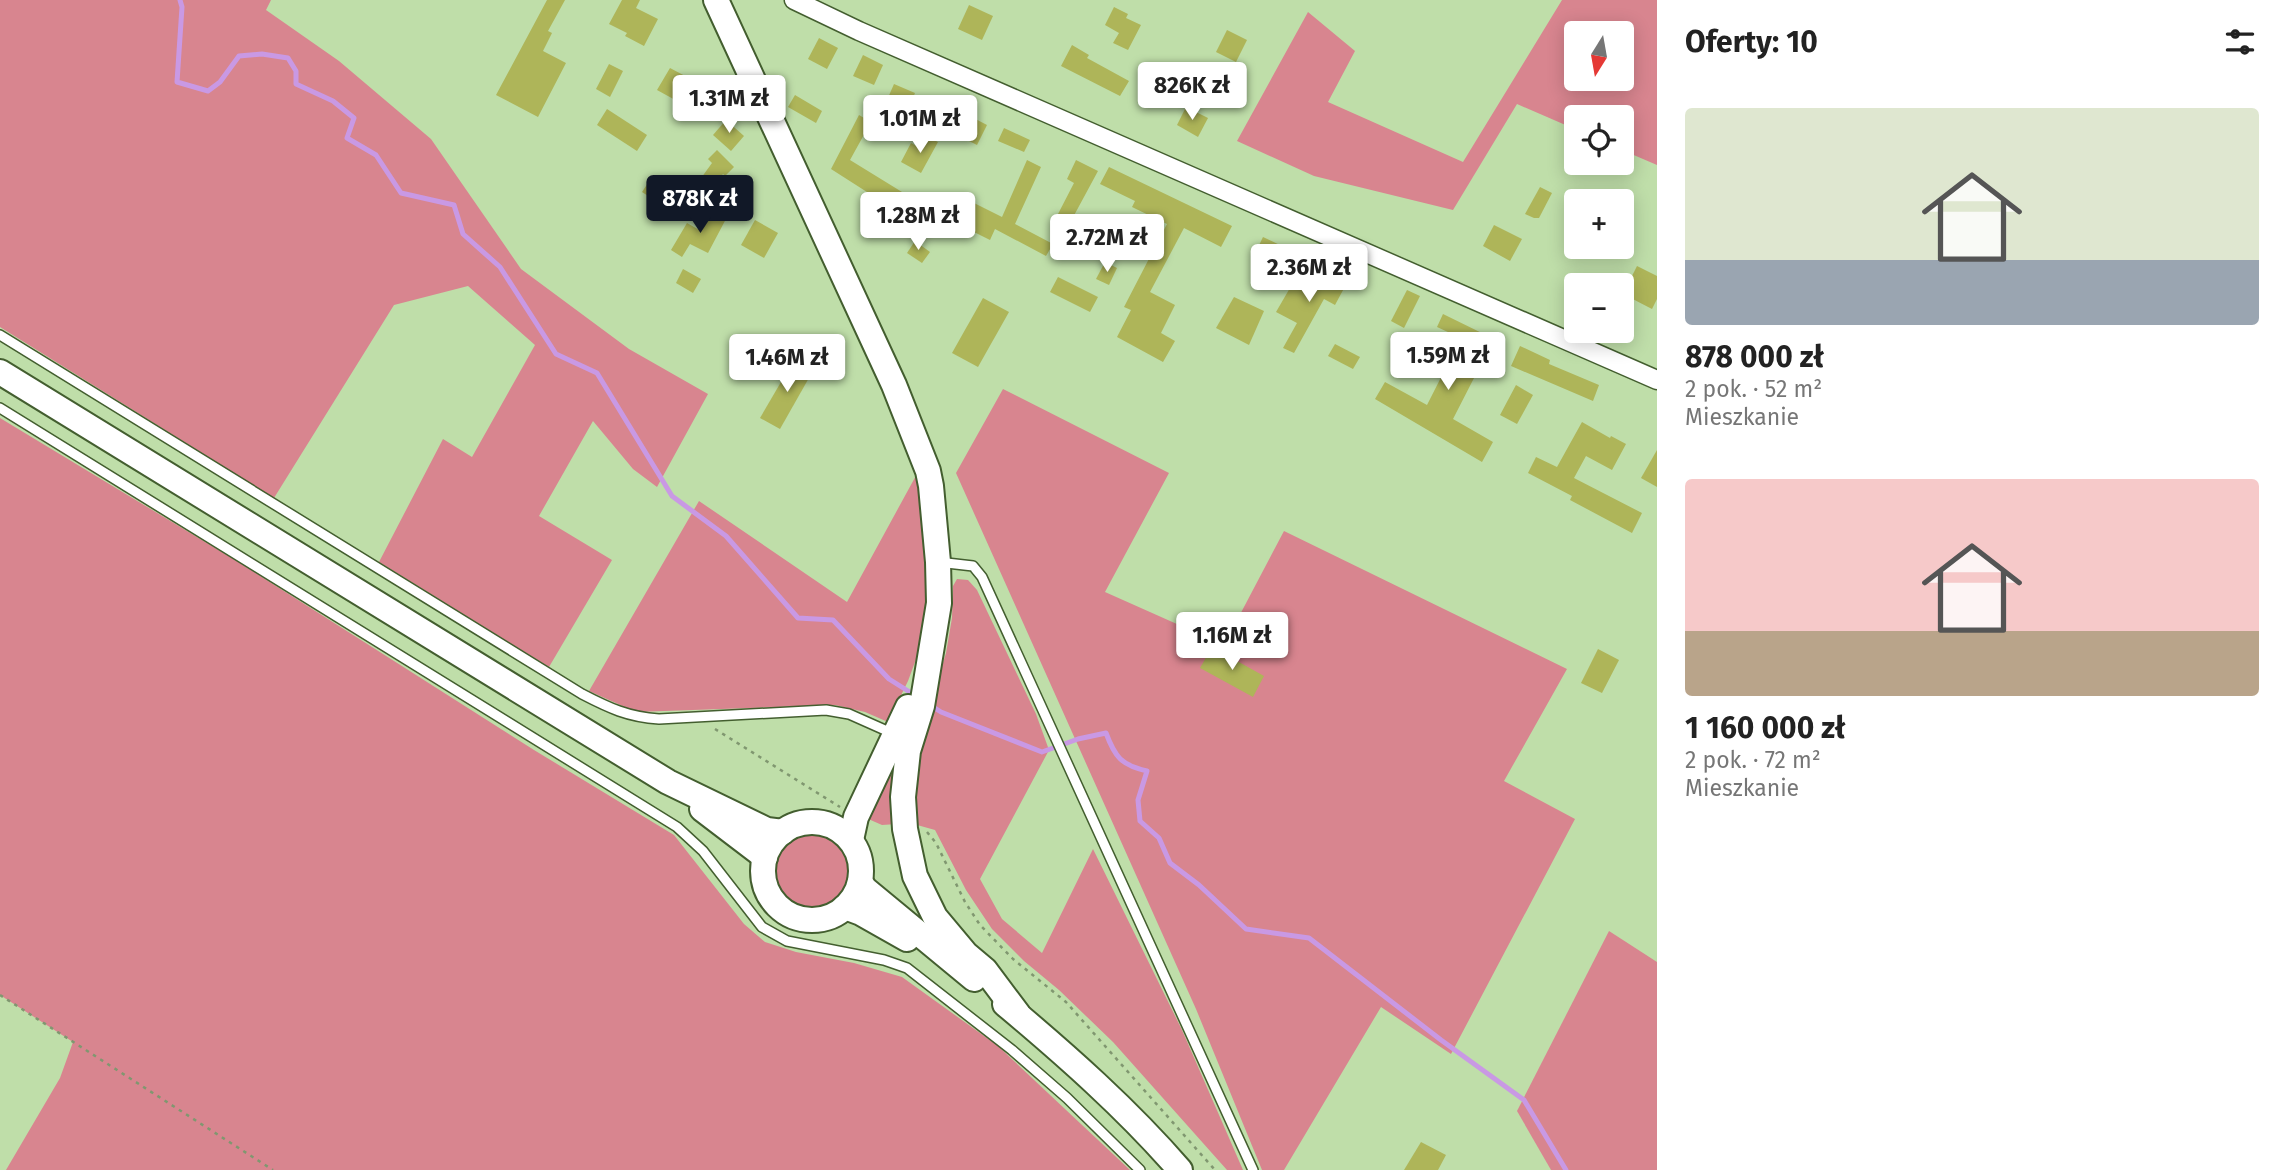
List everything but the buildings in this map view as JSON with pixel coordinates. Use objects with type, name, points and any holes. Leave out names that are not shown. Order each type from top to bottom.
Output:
[{"type":"main road","points":[[716,0],[904,410],[931,486],[939,603],[908,751],[903,797],[905,829],[915,876],[935,917],[966,954],[985,970],[1018,1014]]},
{"type":"main road","points":[[0,372],[668,782],[766,830],[783,832]]},
{"type":"main road","points":[[851,841],[856,817],[882,759],[918,698]]},
{"type":"main road","points":[[832,815],[841,831],[851,841],[860,860],[860,882],[857,891],[837,914],[817,920],[786,913],[766,889],[763,868],[769,848],[783,832],[804,822],[832,815],[882,759]]},
{"type":"main road","points":[[668,782],[765,858]]},
{"type":"main road","points":[[860,882],[957,966],[1018,1014],[1129,1115],[1180,1170]]},
{"type":"main road","points":[[845,907],[861,913],[957,966]]},
{"type":"street","points":[[794,0],[1657,380]]},
{"type":"lane","points":[[0,335],[582,694],[633,717],[659,719],[826,710],[849,714],[895,734]]},
{"type":"lane","points":[[0,408],[677,827],[703,851],[762,927],[787,941],[884,960],[907,968],[1012,1049],[1140,1170]]},
{"type":"lane","points":[[938,562],[973,566],[982,577],[1253,1170]]},
{"type":"path","points":[[708,716],[715,729],[832,815]]},
{"type":"path","points":[[923,829],[930,833],[936,843],[965,902],[980,925],[1013,960],[1074,1011],[1215,1170]]},
{"type":"path","points":[[0,995],[273,1170]]},
{"type":"shaded area","points":[[0,0],[271,0],[266,10],[339,61],[431,139],[521,269],[629,349],[708,394],[657,487],[633,469],[593,421],[539,516],[612,560],[549,667],[379,562],[443,439],[472,457],[535,345],[468,286],[394,305],[274,498],[0,327]]},
{"type":"shaded area","points":[[1562,0],[1657,0],[1657,165],[1634,155],[1634,105],[1564,105],[1564,124],[1517,104],[1453,210],[1314,176],[1237,141],[1308,12],[1355,51],[1328,102],[1463,162]]},
{"type":"shaded area","points":[[1003,389],[1169,473],[1105,592],[1224,645],[1284,531],[1567,669],[1504,781],[1575,819],[1451,1054],[1381,1007],[1284,1170],[1262,1170],[1196,1009],[956,473]]},
{"type":"shaded area","points":[[0,418],[235,560],[534,750],[674,835],[744,924],[765,942],[902,977],[998,1046],[1130,1170],[6,1170],[60,1078],[73,1042],[0,995]]},
{"type":"shaded area","points":[[918,472],[931,600],[922,643],[908,681],[888,722],[865,712],[835,705],[636,712],[589,691],[699,501],[847,602]]},
{"type":"shaded area","points":[[957,579],[968,580],[977,590],[1036,714],[1049,750],[980,879],[1002,919],[1042,953],[1093,849],[1182,1030],[1243,1170],[1227,1170],[1113,1042],[992,929],[966,890],[935,830],[910,823],[913,762],[946,653],[952,618],[953,586]]},
{"type":"shaded area","points":[[899,750],[897,824],[882,825],[866,818]]},
{"type":"shaded area","points":[[812,832],[827,835],[844,849],[851,871],[848,886],[834,903],[812,910],[797,907],[780,893],[773,871],[776,856],[790,839]]},
{"type":"shaded area","points":[[1609,931],[1657,962],[1657,1170],[1551,1170],[1517,1111]]},
{"type":"waterway","points":[[180,0],[182,7],[177,82],[208,91],[220,82],[239,56],[262,54],[288,58],[296,71],[296,84],[333,101],[354,118],[347,138],[376,155],[401,193],[454,205],[463,234],[500,267],[556,354],[597,373],[672,496],[726,536],[798,618],[833,620],[889,679],[916,696]]},
{"type":"waterway","points":[[930,705],[941,712],[1042,752],[1078,739],[1106,733],[1120,759],[1147,771],[1138,800],[1140,821],[1159,838],[1170,863],[1199,885],[1246,929],[1309,938],[1524,1100],[1566,1170]]}]
